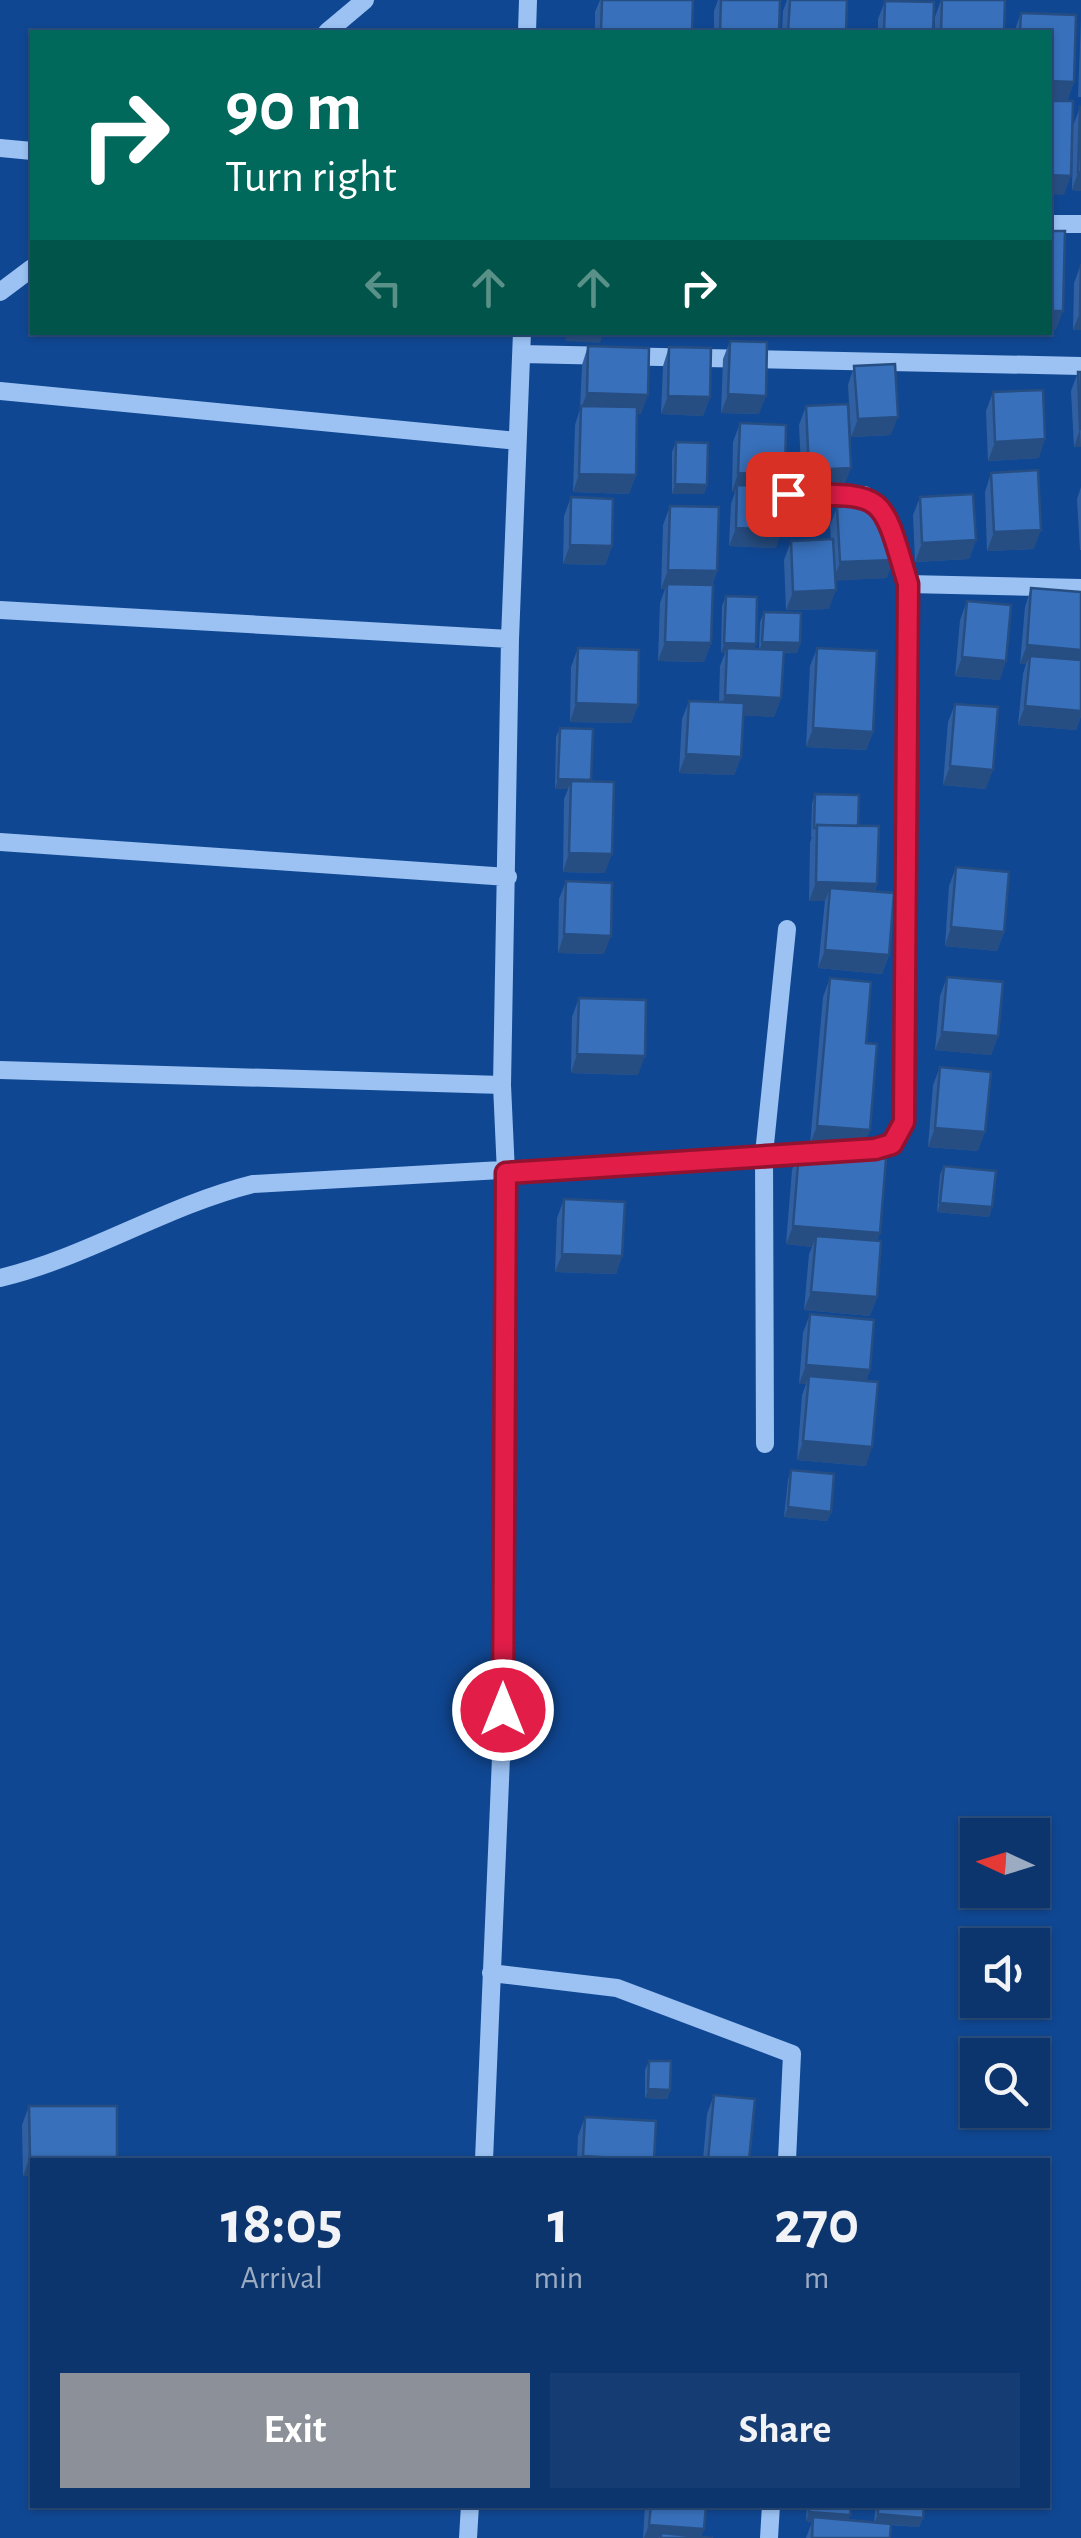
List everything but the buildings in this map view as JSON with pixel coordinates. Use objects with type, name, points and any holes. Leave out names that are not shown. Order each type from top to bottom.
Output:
[{"type":"street","points":[[329,30],[365,0]]},
{"type":"street","points":[[527,30],[528,0]]},
{"type":"street","points":[[0,148],[30,151]]},
{"type":"street","points":[[1052,224],[1081,224]]},
{"type":"street","points":[[0,292],[30,270]]},
{"type":"street","points":[[484,2158],[503,1710],[506,1173],[502,1085],[510,639],[522,335]]},
{"type":"street","points":[[522,354],[1081,366]]},
{"type":"street","points":[[0,391],[517,441]]},
{"type":"street","points":[[0,1278],[53,1265],[209,1195],[253,1184],[506,1173],[875,1149],[892,1144],[904,1122],[908,584],[892,532],[877,502],[864,495],[749,494]]},
{"type":"street","points":[[908,584],[1081,588]]},
{"type":"street","points":[[0,610],[510,639]]},
{"type":"street","points":[[0,842],[508,876]]},
{"type":"street","points":[[765,1444],[764,1154],[787,929]]},
{"type":"street","points":[[0,1070],[502,1085]]},
{"type":"street","points":[[491,1973],[617,1988],[792,2054],[787,2158]]},
{"type":"street","points":[[468,2538],[470,2508]]},
{"type":"street","points":[[769,2538],[771,2508]]},
{"type":"route","points":[[503,1710],[506,1173],[875,1149],[892,1144],[904,1122],[908,584],[892,532],[877,502],[864,495],[788,494]]}]
